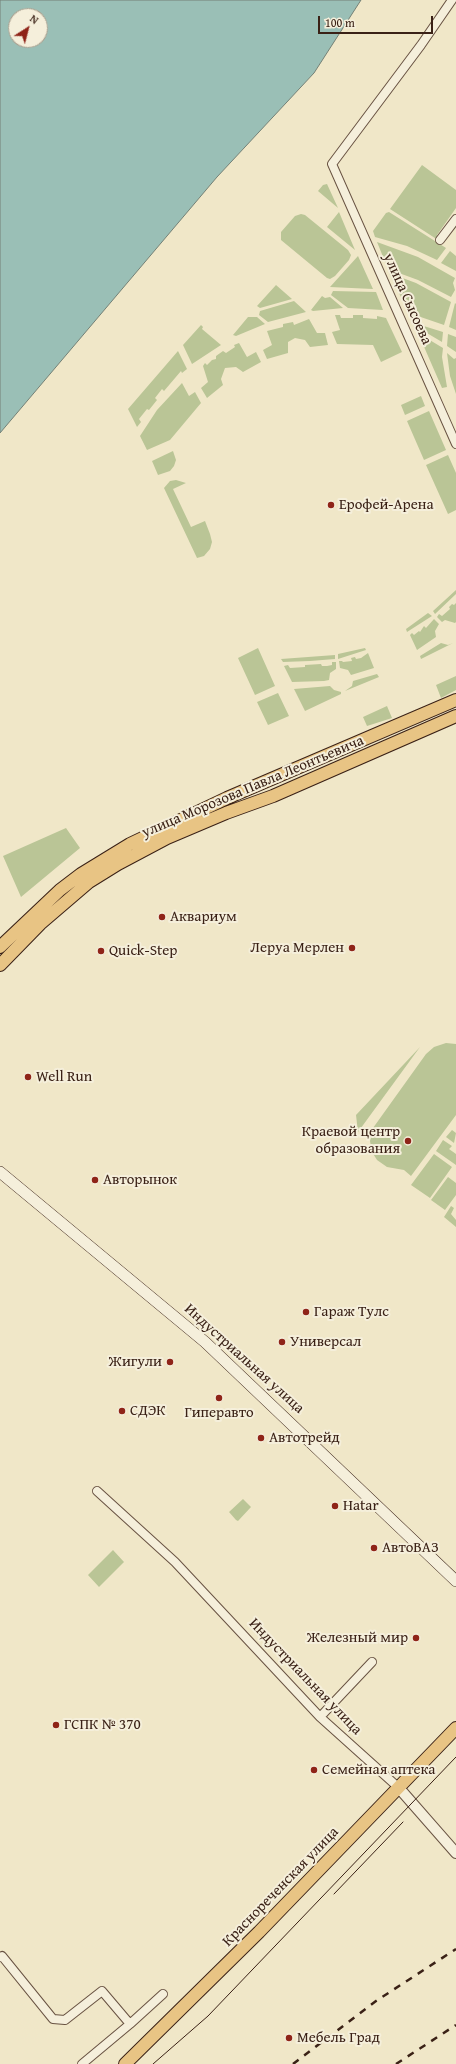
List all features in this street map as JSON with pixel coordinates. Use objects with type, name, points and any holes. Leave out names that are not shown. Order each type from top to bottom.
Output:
[{"type":"main road","name":"улица Морозова Павла Леонтьевича","points":[[0,946],[60,890],[81,874],[130,844],[227,798],[456,700]]},
{"type":"main road","name":"улица Морозова Павла Леонтьевича","points":[[0,965],[40,924],[89,882],[118,864],[167,838],[280,793],[456,716]]},
{"type":"main road","name":"Индустриальная улица","points":[[0,1172],[205,1342],[456,1581]]},
{"type":"main road","name":"Краснореченская улица","points":[[124,2064],[194,1997],[456,1728]]},
{"type":"street","name":"улица Сысоева","points":[[452,0],[421,45],[332,164],[456,444]]},
{"type":"street","points":[[440,240],[456,219]]},
{"type":"street","name":"Индустриальная улица","points":[[97,1490],[175,1562],[320,1717],[399,1788],[456,1853]]},
{"type":"street","points":[[320,1717],[372,1662]]},
{"type":"street","points":[[0,1957],[2,1956],[53,2019],[65,2020],[102,1991],[130,2024]]},
{"type":"street","points":[[82,2064],[163,1994]]},
{"type":"green space","points":[[422,165],[456,190],[456,208],[437,235],[438,240],[390,209]]},
{"type":"green space","points":[[327,184],[338,208],[318,191],[323,185]]},
{"type":"green space","points":[[339,212],[355,250],[327,227]]},
{"type":"green space","points":[[389,212],[446,248],[437,260],[407,246],[375,237],[373,231],[386,213]]},
{"type":"green space","points":[[301,214],[305,215],[348,250],[351,255],[349,260],[335,276],[330,279],[281,240],[281,232],[295,216]]},
{"type":"green space","points":[[377,242],[418,257],[455,278],[453,283],[455,290],[451,297],[418,280],[388,269]]},
{"type":"green space","points":[[450,251],[456,256],[456,271],[441,263]]},
{"type":"green space","points":[[358,256],[373,289],[330,287]]},
{"type":"green space","points":[[389,273],[416,283],[451,302],[444,325],[409,313]]},
{"type":"green space","points":[[276,285],[292,299],[260,308],[257,306]]},
{"type":"green space","points":[[333,291],[376,292],[383,310],[348,308],[331,295]]},
{"type":"green space","points":[[322,296],[325,298],[330,297],[343,308],[311,310]]},
{"type":"green space","points":[[294,301],[306,312],[268,322],[259,315],[260,311]]},
{"type":"green space","points":[[455,303],[456,304],[456,330],[449,327]]},
{"type":"green space","points":[[335,315],[340,315],[341,318],[353,318],[353,315],[363,315],[363,318],[377,319],[377,316],[386,318],[402,352],[381,362],[373,345],[337,344],[332,332],[340,330]]},
{"type":"green space","points":[[248,317],[257,317],[265,324],[236,336],[233,335]]},
{"type":"green space","points":[[309,319],[317,333],[325,333],[328,345],[310,347],[305,340],[295,338],[288,342],[288,353],[267,359],[263,350],[272,345],[267,331],[283,327],[283,324],[293,322],[294,325]]},
{"type":"green space","points":[[414,323],[443,332],[442,342],[415,326]]},
{"type":"green space","points":[[201,325],[203,327],[202,329],[221,345],[192,364],[183,345]]},
{"type":"green space","points":[[418,333],[443,348],[442,357],[447,387],[442,388]]},
{"type":"green space","points":[[448,334],[456,337],[456,352],[447,346]]},
{"type":"green space","points":[[239,343],[247,357],[256,352],[261,362],[243,372],[236,367],[225,368],[221,379],[223,385],[207,398],[201,388],[208,382],[203,366],[205,363],[207,365],[212,360],[216,359],[216,356],[223,351],[226,353],[235,347],[234,345]]},
{"type":"green space","points":[[178,351],[187,369],[182,373],[181,371],[164,391],[162,389],[155,398],[157,400],[139,419],[141,422],[137,427],[128,409]]},
{"type":"green space","points":[[447,353],[454,359],[456,358],[456,394],[450,376]]},
{"type":"green space","points":[[182,383],[189,396],[195,392],[201,403],[170,440],[147,450],[140,436],[157,410]]},
{"type":"green space","points":[[421,396],[425,406],[405,415],[401,405]]},
{"type":"green space","points":[[429,411],[446,450],[424,460],[407,421]]},
{"type":"green space","points":[[173,451],[176,460],[174,466],[170,471],[158,475],[152,461]]},
{"type":"green space","points":[[448,455],[456,473],[456,510],[448,514],[426,465]]},
{"type":"green space","points":[[176,480],[186,483],[173,489],[191,527],[205,521],[210,534],[212,542],[210,549],[204,556],[197,558],[164,488],[170,481]]},
{"type":"green space","points":[[456,590],[456,594],[435,614],[433,611]]},
{"type":"green space","points":[[456,603],[455,623],[445,620],[442,622],[437,617],[439,614],[442,616],[450,609],[449,607],[452,604],[454,605]]},
{"type":"green space","points":[[428,613],[432,616],[407,632],[406,629]]},
{"type":"green space","points":[[434,619],[439,624],[435,631],[436,637],[417,650],[410,635],[412,633],[414,635],[419,631],[420,632],[424,626],[426,628]]},
{"type":"green space","points":[[441,643],[448,645],[453,643],[421,659],[420,656]]},
{"type":"green space","points":[[258,648],[275,686],[255,695],[238,658]]},
{"type":"green space","points":[[365,648],[366,650],[338,659],[338,654]]},
{"type":"green space","points":[[368,653],[374,668],[351,675],[348,670],[340,668],[339,661],[352,661],[351,658],[361,658]]},
{"type":"green space","points":[[335,655],[335,659],[310,661],[283,662],[281,659]]},
{"type":"green space","points":[[332,662],[336,662],[336,669],[330,673],[329,680],[324,681],[292,682],[284,666],[288,665],[290,668],[321,664],[322,666],[327,666],[332,665]]},
{"type":"green space","points":[[377,674],[379,677],[345,691],[352,686],[353,681]]},
{"type":"green space","points":[[456,676],[456,690],[441,698],[436,685]]},
{"type":"green space","points":[[330,686],[334,690],[341,692],[341,694],[305,711],[294,689]]},
{"type":"green space","points":[[278,693],[289,716],[268,725],[257,702]]},
{"type":"green space","points":[[387,706],[392,718],[367,726],[363,717]]},
{"type":"green space","points":[[66,828],[80,848],[21,897],[3,856]]},
{"type":"green space","points":[[446,1043],[456,1044],[456,1115],[411,1176],[404,1170],[387,1167],[377,1160],[372,1152],[370,1141],[373,1128],[426,1054],[434,1047]]},
{"type":"green space","points":[[420,1047],[358,1132],[356,1115]]},
{"type":"green space","points":[[452,1130],[456,1133],[454,1143],[446,1137]]},
{"type":"green space","points":[[443,1140],[452,1146],[449,1149],[456,1154],[456,1165],[436,1151]]},
{"type":"green space","points":[[434,1154],[452,1167],[430,1198],[411,1185]]},
{"type":"green space","points":[[448,1177],[456,1183],[456,1195],[445,1210],[431,1200]]},
{"type":"green space","points":[[451,1206],[454,1208],[451,1214],[456,1220],[456,1227],[444,1217]]},
{"type":"green space","points":[[243,1499],[251,1507],[238,1521],[229,1512]]},
{"type":"green space","points":[[113,1550],[124,1562],[99,1587],[88,1575]]},
{"type":"water","points":[[0,0],[361,0],[314,73],[217,177],[0,433]]},
{"type":"tram line","points":[[153,2064],[208,2016],[456,1757]]},
{"type":"tram line","points":[[334,1894],[403,1822]]},
{"type":"railway","points":[[293,2064],[376,2001],[456,1949]]},
{"type":"railway","points":[[396,2064],[456,2025]]},
{"type":"place","name":"Ерофей-Арена","points":[[331,505]]},
{"type":"place","name":"Аквариум","points":[[162,917]]},
{"type":"place","name":"Леруа Мерлен","points":[[352,948]]},
{"type":"place","name":"Quick-Step","points":[[101,951]]},
{"type":"place","name":"Well Run","points":[[28,1077]]},
{"type":"place","name":"Краевой центр образования","points":[[408,1141]]},
{"type":"place","name":"Авторынок","points":[[95,1180]]},
{"type":"place","name":"Гараж Тулс","points":[[306,1312]]},
{"type":"place","name":"Универсал","points":[[282,1342]]},
{"type":"place","name":"Жигули","points":[[170,1362]]},
{"type":"place","name":"Гиперавто","points":[[219,1398]]},
{"type":"place","name":"СДЭК","points":[[122,1411]]},
{"type":"place","name":"Автотрейд","points":[[261,1438]]},
{"type":"place","name":"Hatar","points":[[335,1506]]},
{"type":"place","name":"АвтоВАЗ","points":[[374,1548]]},
{"type":"place","name":"Железный мир","points":[[416,1638]]},
{"type":"place","name":"ГСПК № 370","points":[[56,1725]]},
{"type":"place","name":"Семейная аптека","points":[[314,1770]]},
{"type":"place","name":"Мебель Град","points":[[289,2038]]}]
